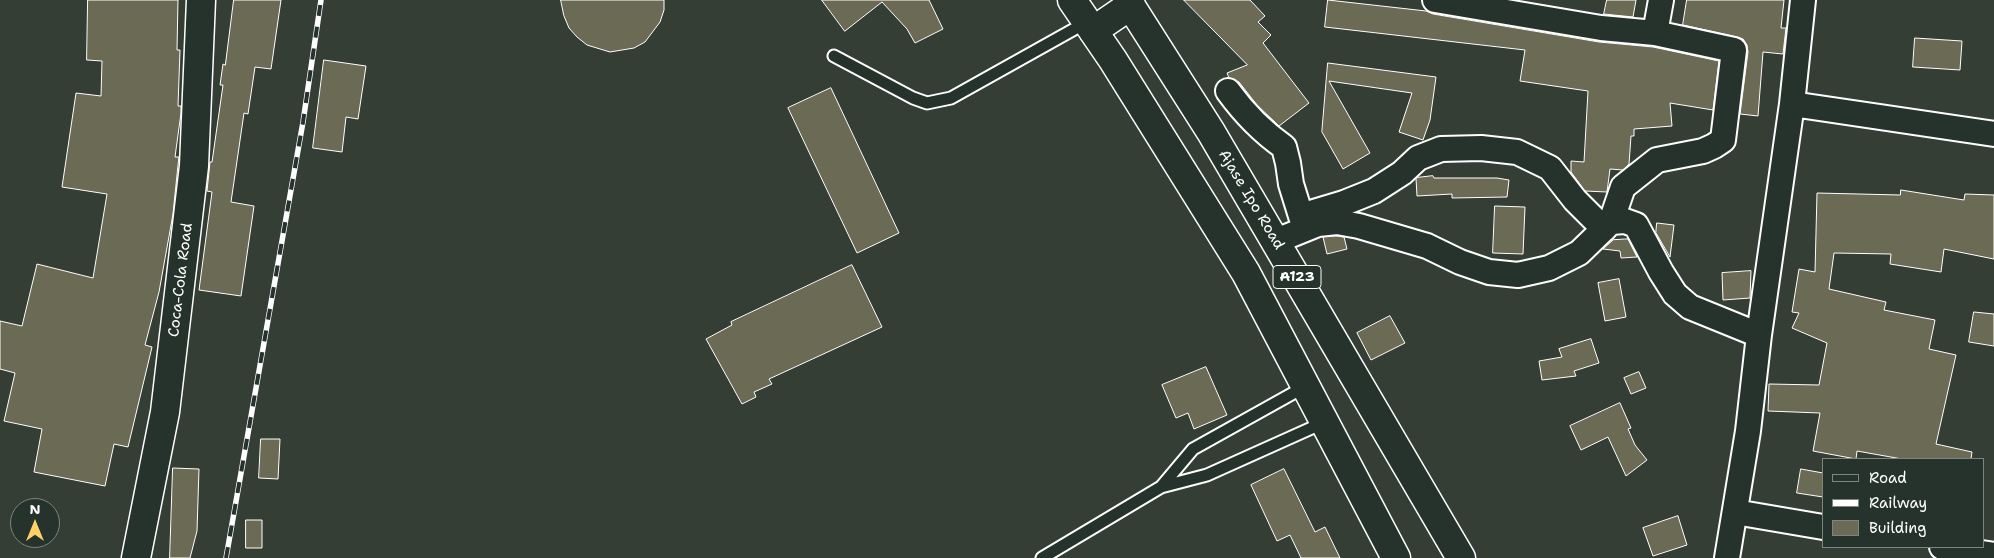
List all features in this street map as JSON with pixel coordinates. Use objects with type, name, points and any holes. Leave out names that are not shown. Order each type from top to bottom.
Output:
[{"type":"main road","name":"Coca-Cola Road","points":[[136,558],[165,412],[193,175],[201,0]]},
{"type":"main road","points":[[1084,18],[1129,3]]},
{"type":"main road","name":"Ajase Ipo Road","points":[[1129,3],[1211,132],[1461,558]]},
{"type":"main road","name":"A123","points":[[1084,18],[1246,274],[1396,558]]},
{"type":"street","points":[[1304,222],[1318,224],[1337,222],[1359,226],[1427,246],[1460,262],[1489,272],[1518,274],[1548,268],[1579,253],[1607,226],[1623,187],[1657,160],[1703,151],[1722,140],[1734,50],[1655,33],[1601,28],[1435,0]]},
{"type":"street","points":[[1655,33],[1661,0]]},
{"type":"street","points":[[1727,558],[1748,431],[1759,335],[1792,104],[1803,0]]},
{"type":"street","points":[[1228,91],[1245,114],[1268,136],[1284,147],[1290,184],[1304,222]]},
{"type":"street","points":[[1792,104],[1994,134]]},
{"type":"street","points":[[1276,241],[1304,222],[1344,203],[1374,192],[1402,173],[1418,158],[1441,148],[1481,148],[1517,152],[1550,168],[1575,200],[1607,226]]},
{"type":"street","points":[[1607,226],[1625,221],[1636,225],[1675,294],[1690,307],[1759,335]]},
{"type":"street","points":[[1735,512],[1822,527]]},
{"type":"street","points":[[1948,548],[1994,555]]},
{"type":"lane","points":[[834,56],[912,98],[927,103],[952,98],[1084,18]]},
{"type":"lane","points":[[1161,487],[1193,449],[1306,386]]},
{"type":"lane","points":[[1042,558],[1161,487],[1207,475],[1325,422]]},
{"type":"building","points":[[88,0],[178,0],[177,50],[180,50],[178,106],[181,106],[181,113],[175,157],[179,157],[173,214],[159,292],[145,345],[152,347],[128,447],[114,444],[105,486],[34,472],[42,429],[4,421],[15,373],[0,369],[0,321],[22,326],[37,264],[93,278],[107,194],[62,187],[76,93],[101,96],[102,61],[87,60]]},
{"type":"building","points":[[234,0],[281,0],[271,69],[255,67],[248,114],[244,113],[231,202],[254,206],[241,296],[199,290],[212,192],[207,191],[210,162],[212,162],[223,85],[220,85],[223,64],[225,65]]},
{"type":"building","points":[[561,0],[664,0],[664,10],[660,22],[645,42],[634,48],[610,52],[587,45],[577,37],[569,28],[564,16]]},
{"type":"building","points":[[822,0],[929,0],[943,29],[915,43],[907,29],[882,2],[845,31]]},
{"type":"building","points":[[1184,0],[1250,0],[1265,16],[1258,22],[1271,35],[1263,43],[1309,103],[1279,126],[1257,105],[1239,82],[1229,78],[1227,73],[1247,65]]},
{"type":"building","points":[[1328,0],[1426,11],[1433,14],[1599,42],[1653,47],[1719,61],[1713,110],[1670,103],[1672,126],[1634,129],[1634,136],[1631,136],[1629,164],[1623,170],[1610,169],[1607,192],[1585,191],[1571,172],[1571,161],[1584,162],[1588,91],[1520,81],[1525,50],[1325,27]]},
{"type":"building","points":[[1607,0],[1636,0],[1633,17],[1604,14]]},
{"type":"building","points":[[1687,0],[1784,0],[1781,28],[1786,28],[1783,54],[1763,52],[1758,116],[1740,114],[1748,52],[1747,45],[1743,39],[1737,37],[1683,25]]},
{"type":"building","points":[[1915,38],[1962,41],[1960,70],[1913,67]]},
{"type":"building","points":[[324,60],[366,66],[358,119],[346,117],[342,152],[313,148]]},
{"type":"building","points":[[1328,63],[1436,77],[1430,120],[1423,140],[1399,132],[1412,93],[1329,81],[1370,153],[1343,169],[1322,132]]},
{"type":"building","points":[[831,88],[899,233],[857,253],[788,108]]},
{"type":"building","points":[[1433,176],[1434,178],[1497,178],[1509,180],[1507,197],[1452,198],[1452,194],[1417,196],[1416,178]]},
{"type":"building","points":[[1901,190],[1964,200],[1965,194],[1994,195],[1994,259],[1944,249],[1941,272],[1890,264],[1891,254],[1834,253],[1829,289],[1886,302],[1884,310],[1935,320],[1929,349],[1956,355],[1936,444],[1972,452],[1971,458],[1896,458],[1857,451],[1856,458],[1851,458],[1813,451],[1820,413],[1768,411],[1769,384],[1819,385],[1827,343],[1792,328],[1799,313],[1792,312],[1799,269],[1815,272],[1817,193],[1900,195]]},
{"type":"building","points":[[1495,206],[1525,207],[1523,254],[1493,253]]},
{"type":"building","points":[[1657,223],[1674,225],[1670,257],[1656,233]]},
{"type":"building","points":[[1323,237],[1344,237],[1347,249],[1327,254]]},
{"type":"building","points":[[1628,239],[1637,257],[1621,258],[1620,251],[1603,249],[1613,240]]},
{"type":"building","points":[[852,265],[882,327],[769,379],[772,384],[754,392],[756,397],[742,404],[706,339],[732,325],[731,322]]},
{"type":"building","points":[[1751,271],[1750,298],[1723,300],[1722,273]]},
{"type":"building","points":[[1619,279],[1626,317],[1605,321],[1598,283]]},
{"type":"building","points":[[1974,312],[1994,314],[1994,346],[1969,342]]},
{"type":"building","points":[[1390,316],[1405,343],[1371,360],[1357,333]]},
{"type":"building","points":[[1591,339],[1599,363],[1574,371],[1576,376],[1542,380],[1539,361],[1562,357],[1559,349]]},
{"type":"building","points":[[1206,367],[1227,415],[1194,429],[1188,413],[1176,418],[1162,385]]},
{"type":"building","points":[[1639,372],[1646,388],[1631,394],[1624,378]]},
{"type":"building","points":[[1620,403],[1631,428],[1628,429],[1635,445],[1647,460],[1626,476],[1608,437],[1581,450],[1570,426]]},
{"type":"building","points":[[261,439],[280,439],[278,479],[259,478]]},
{"type":"building","points":[[173,468],[199,469],[197,531],[190,558],[170,558]]},
{"type":"building","points":[[1284,469],[1315,532],[1325,527],[1340,558],[1301,558],[1290,535],[1277,541],[1251,485]]},
{"type":"building","points":[[1801,469],[1822,473],[1822,497],[1797,493]]},
{"type":"building","points":[[1678,516],[1687,545],[1653,556],[1643,528]]},
{"type":"building","points":[[246,520],[262,520],[262,548],[246,548]]},
{"type":"railway","points":[[226,558],[303,122],[321,0]]}]
